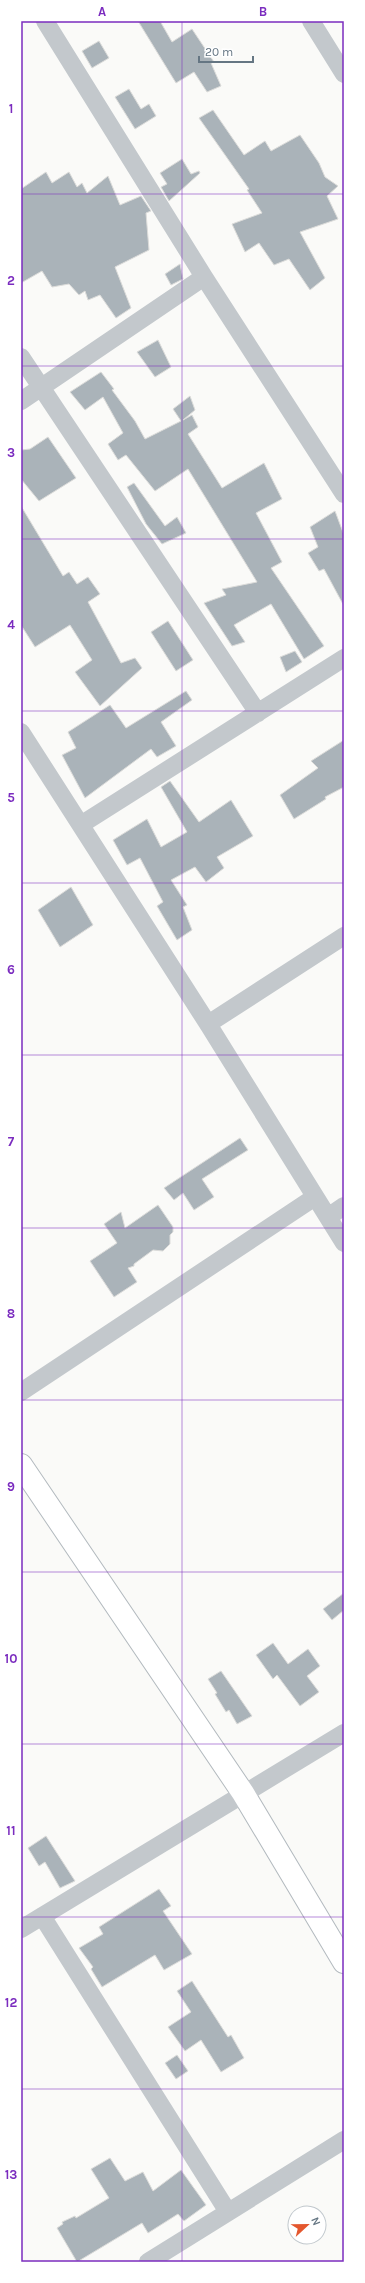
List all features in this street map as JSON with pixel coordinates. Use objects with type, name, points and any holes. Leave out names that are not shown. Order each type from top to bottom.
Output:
[{"type":"main road","points":[[21,1465],[243,1793],[344,1962]]},
{"type":"street","points":[[45,21],[204,277],[344,494]]},
{"type":"street","points":[[310,21],[344,74]]},
{"type":"street","points":[[21,401],[204,277]]},
{"type":"street","points":[[21,357],[40,388],[258,713]]},
{"type":"street","points":[[82,824],[344,658]]},
{"type":"street","points":[[21,732],[82,824],[344,1243]]},
{"type":"street","points":[[208,1024],[344,936]]},
{"type":"street","points":[[21,1392],[315,1197]]},
{"type":"street","points":[[328,1217],[344,1206]]},
{"type":"street","points":[[21,1929],[344,1733]]},
{"type":"street","points":[[42,1916],[228,2212]]},
{"type":"street","points":[[148,2262],[344,2140]]},
{"type":"building","points":[[138,21],[160,21],[172,42],[192,29],[214,62],[211,63],[221,86],[207,92],[194,72],[176,83]]},
{"type":"building","points":[[99,41],[109,58],[92,68],[82,51]]},
{"type":"building","points":[[129,89],[141,109],[149,104],[156,116],[135,129],[115,97]]},
{"type":"building","points":[[213,110],[244,155],[265,141],[271,151],[300,135],[319,163],[325,177],[338,186],[327,196],[338,219],[300,232],[325,278],[310,290],[289,259],[274,265],[259,243],[245,252],[232,224],[262,213],[247,190],[249,189],[199,118]]},
{"type":"building","points":[[182,159],[191,174],[199,171],[200,173],[169,201],[161,187],[167,184],[160,173]]},
{"type":"building","points":[[46,172],[52,183],[69,172],[77,187],[82,183],[87,193],[108,176],[120,205],[141,196],[151,211],[146,213],[149,250],[115,267],[131,308],[116,318],[100,295],[88,300],[85,291],[79,295],[69,284],[52,287],[42,271],[21,283],[21,189]]},
{"type":"building","points":[[180,264],[183,279],[171,285],[165,274]]},
{"type":"building","points":[[158,340],[171,367],[155,377],[137,352]]},
{"type":"building","points":[[101,372],[114,389],[112,390],[135,421],[145,439],[181,421],[173,409],[190,396],[195,410],[183,420],[192,415],[198,427],[188,434],[222,488],[264,463],[282,499],[256,513],[282,562],[271,568],[324,646],[304,659],[271,604],[234,625],[245,642],[232,646],[204,603],[226,595],[222,589],[257,582],[188,469],[155,491],[126,455],[118,460],[108,444],[123,433],[103,397],[85,410],[70,392]]},
{"type":"building","points":[[48,437],[76,478],[39,501],[21,479],[21,450],[30,449]]},
{"type":"building","points":[[134,483],[165,526],[177,517],[186,533],[162,544],[146,524],[127,487]]},
{"type":"building","points":[[21,506],[63,576],[69,572],[77,584],[88,577],[100,594],[88,602],[121,663],[135,658],[142,668],[100,706],[75,672],[92,660],[70,625],[35,647],[21,625]]},
{"type":"building","points":[[335,511],[344,535],[344,606],[324,569],[319,571],[308,553],[318,547],[310,527]]},
{"type":"building","points":[[168,621],[193,660],[176,671],[151,632]]},
{"type":"building","points":[[295,651],[302,662],[286,672],[280,657]]},
{"type":"building","points":[[186,691],[192,700],[161,722],[176,746],[157,757],[151,749],[85,798],[62,755],[76,748],[68,732],[110,705],[126,728]]},
{"type":"building","points":[[344,740],[344,787],[325,797],[326,799],[294,819],[280,795],[318,768],[311,761]]},
{"type":"building","points":[[170,781],[199,822],[231,800],[253,836],[217,857],[224,868],[206,882],[195,867],[171,880],[187,905],[183,907],[192,930],[177,940],[157,906],[163,902],[140,858],[127,865],[113,840],[147,819],[161,847],[187,832],[161,787]]},
{"type":"building","points":[[71,887],[93,925],[60,947],[38,910]]},
{"type":"building","points":[[240,1138],[248,1150],[202,1179],[214,1197],[194,1210],[183,1193],[174,1200],[164,1188]]},
{"type":"building","points":[[158,1205],[173,1227],[173,1232],[170,1235],[170,1244],[163,1251],[153,1250],[134,1264],[134,1266],[128,1268],[137,1282],[114,1297],[90,1261],[117,1243],[104,1224],[121,1212],[125,1228]]},
{"type":"building","points":[[344,1593],[344,1610],[332,1620],[323,1609]]},
{"type":"building","points":[[273,1643],[288,1664],[308,1649],[320,1666],[307,1676],[319,1692],[300,1706],[277,1675],[273,1679],[256,1655]]},
{"type":"building","points":[[221,1671],[252,1716],[237,1724],[229,1710],[226,1712],[208,1679]]},
{"type":"building","points":[[46,1836],[75,1881],[60,1888],[45,1862],[39,1866],[28,1848]]},
{"type":"building","points":[[159,1889],[171,1906],[163,1911],[192,1954],[164,1970],[155,1955],[102,1987],[91,1969],[93,1967],[79,1948],[103,1934],[99,1927]]},
{"type":"building","points":[[192,1981],[228,2037],[231,2035],[244,2058],[221,2072],[201,2040],[185,2051],[168,2027],[191,2012],[177,1991]]},
{"type":"building","points":[[177,2055],[188,2071],[176,2079],[165,2063]]},
{"type":"building","points":[[110,2158],[125,2181],[143,2172],[153,2191],[181,2170],[206,2205],[184,2221],[178,2214],[148,2233],[142,2223],[77,2262],[57,2228],[63,2224],[62,2222],[75,2216],[76,2218],[109,2198],[91,2169]]}]
